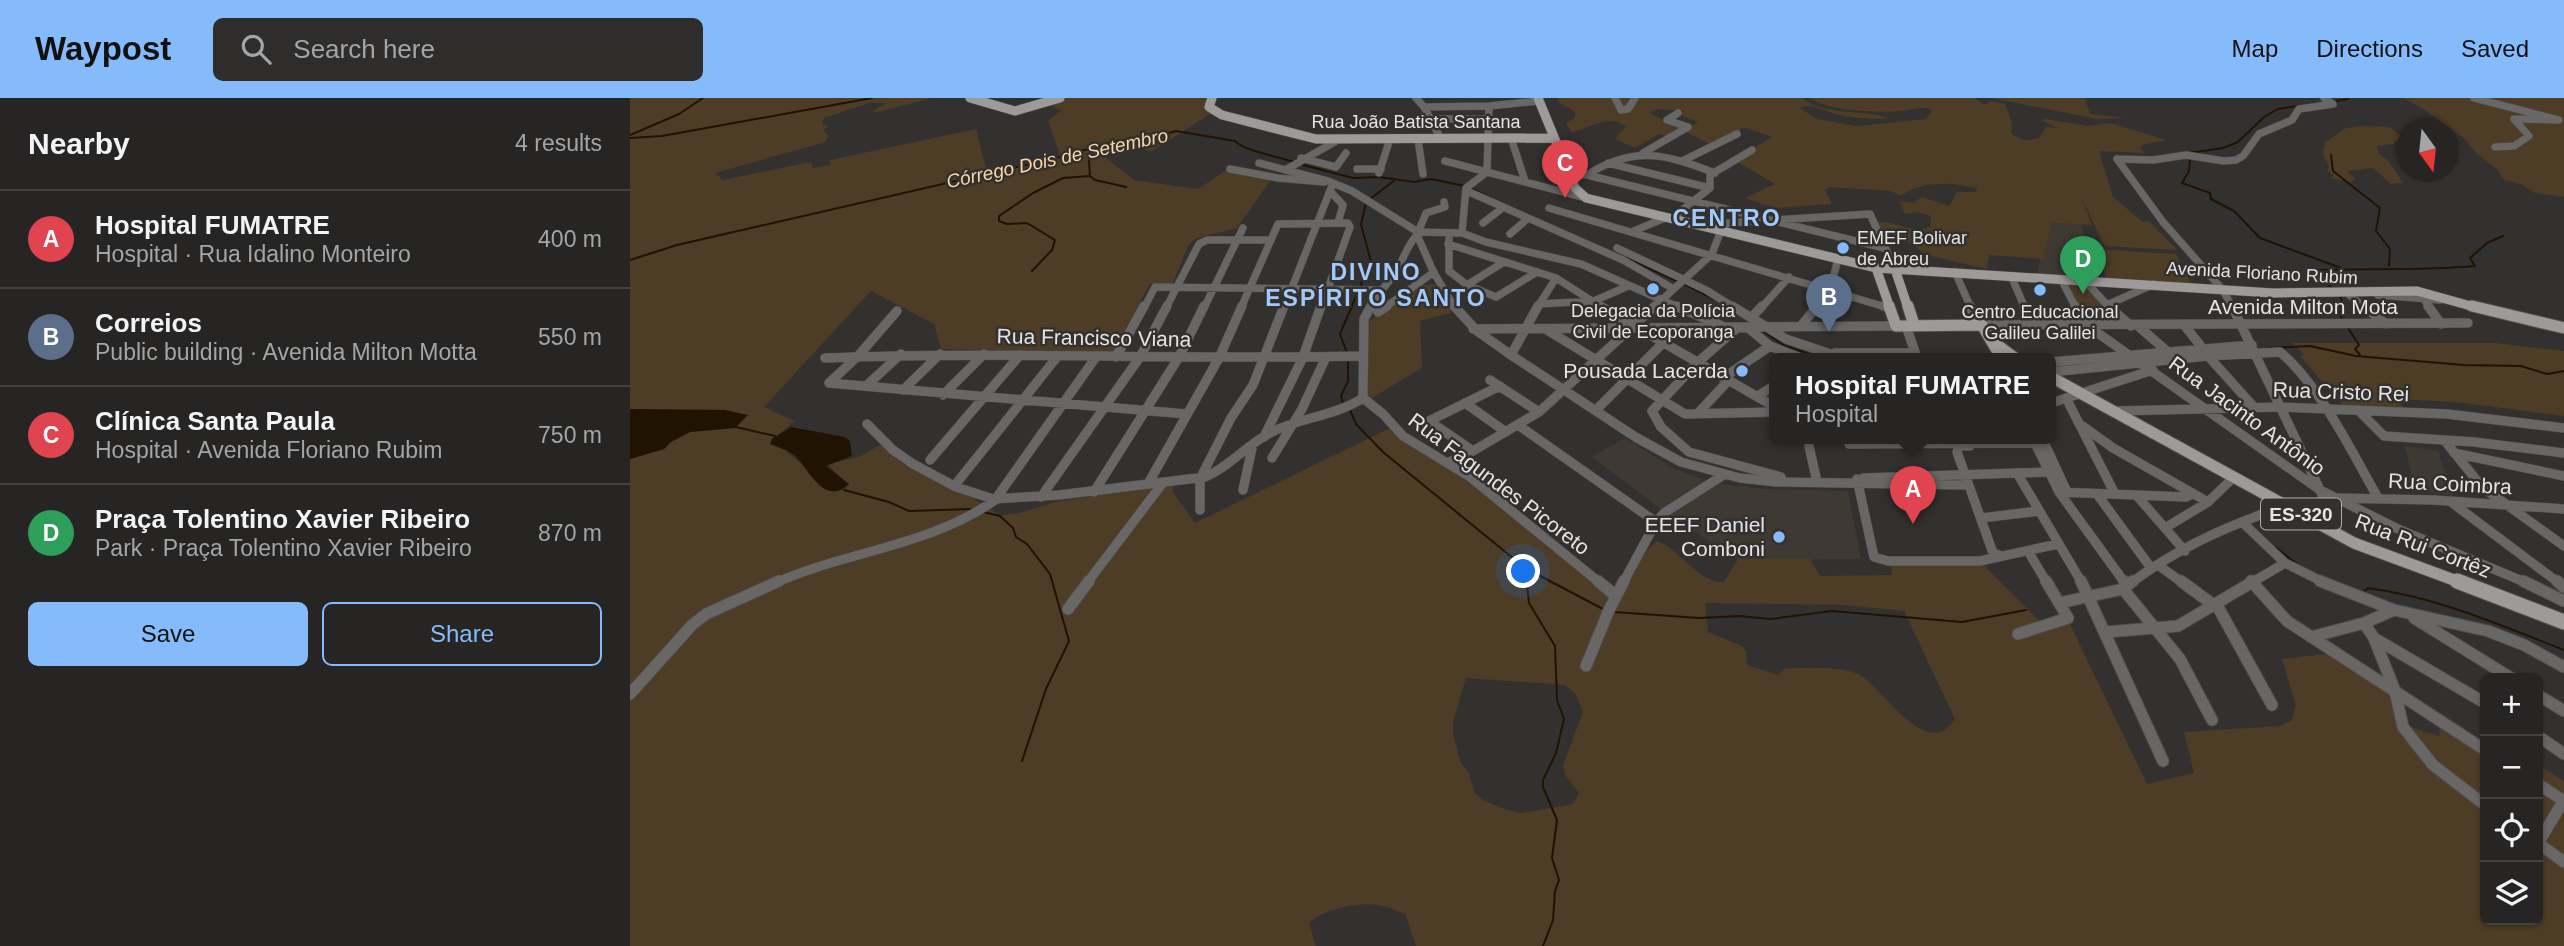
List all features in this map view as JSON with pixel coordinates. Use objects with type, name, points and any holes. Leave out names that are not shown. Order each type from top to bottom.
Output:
[{"type":"main road","points":[[970,98],[1013,112],[1031,110],[1060,98]]},
{"type":"main road","name":"Rua João Batista Santana","points":[[1212,98],[1209,107],[1222,115],[1302,137],[1338,140],[1554,138]]},
{"type":"main road","points":[[1538,100],[1575,188],[1586,198],[1875,268],[1890,308],[1906,326],[1982,325],[2003,353]]},
{"type":"main road","name":"Avenida Floriano Rubim","points":[[1875,268],[2273,293],[2346,291]]},
{"type":"main road","points":[[1895,269],[1906,326]]},
{"type":"main road","points":[[2346,291],[2424,293],[2564,328]]},
{"type":"main road","name":"Rua Rui Cortêz","points":[[2056,380],[2336,533],[2407,566],[2512,601],[2564,622]]},
{"type":"street","points":[[1416,98],[1424,107],[1441,139]]},
{"type":"street","points":[[1447,98],[1450,106]]},
{"type":"street","points":[[1615,98],[1621,110],[1629,109],[1635,98]]},
{"type":"street","points":[[2324,98],[2333,104],[2300,109],[2292,120],[2259,134],[2243,156],[2236,160],[2186,155],[2154,160],[2117,159],[2163,222],[2222,289],[2243,326],[2320,490],[2336,533]]},
{"type":"street","points":[[2473,98],[2559,120],[2514,120],[2529,136],[2523,144],[2510,148],[2495,147]]},
{"type":"street","points":[[1424,107],[1450,106],[1464,102],[1489,106],[1538,100]]},
{"type":"street","points":[[1488,172],[1489,106]]},
{"type":"street","points":[[1643,153],[1688,127],[1667,120],[1678,113]]},
{"type":"street","points":[[1431,119],[1488,118]]},
{"type":"street","points":[[1682,161],[1737,134]]},
{"type":"street","points":[[1511,138],[1525,181]]},
{"type":"street","points":[[1357,169],[1380,171],[1390,139]]},
{"type":"street","points":[[1418,139],[1423,174]]},
{"type":"street","points":[[1295,163],[1338,140]]},
{"type":"street","points":[[1710,188],[1709,179],[1715,173],[1752,150]]},
{"type":"street","points":[[1259,163],[1336,167],[1346,153]]},
{"type":"street","points":[[1587,175],[1622,155],[1643,153],[1682,161],[1715,173]]},
{"type":"street","points":[[1445,161],[1586,198]]},
{"type":"street","points":[[1295,163],[1330,185],[1343,201],[1338,223]]},
{"type":"street","points":[[1608,163],[1710,188]]},
{"type":"street","points":[[1230,169],[1323,183],[1352,191],[1418,234],[1453,308],[1487,342],[1637,438],[1681,462],[1725,474],[1776,482],[1902,480],[1943,481],[1966,485]]},
{"type":"street","points":[[1462,233],[1468,188],[1488,172]]},
{"type":"street","points":[[1569,174],[1587,175],[1884,248]]},
{"type":"street","points":[[1200,510],[1200,478],[1266,357],[1330,185]]},
{"type":"street","points":[[1468,188],[1501,209],[1610,254],[1655,276],[1672,288]]},
{"type":"street","points":[[1563,192],[1575,188]]},
{"type":"street","points":[[1634,231],[1670,217],[1710,188]]},
{"type":"street","points":[[867,424],[894,450],[954,485],[995,500],[1094,492],[1149,482],[1162,484],[1213,474],[1264,437],[1296,422],[1355,404],[1363,397],[1364,319],[1379,290],[1394,275],[1411,241],[1418,234],[1426,213],[1441,210],[1445,207],[1444,202]]},
{"type":"street","points":[[1549,208],[1890,308]]},
{"type":"street","points":[[1483,223],[1501,209]]},
{"type":"street","points":[[1702,226],[1870,214],[1895,269]]},
{"type":"street","points":[[1510,234],[1527,220]]},
{"type":"street","points":[[1149,482],[1219,358],[1278,224],[1348,223],[1350,228],[1330,288],[1303,357],[1264,437]]},
{"type":"street","points":[[1094,492],[1179,357],[1243,228]]},
{"type":"street","points":[[1447,463],[1539,412],[1712,254],[1721,230]]},
{"type":"street","points":[[1451,232],[1448,244],[1449,271],[1467,285],[1496,297],[1537,272]]},
{"type":"street","points":[[1418,234],[1462,233],[1486,242],[1581,264],[1722,326]]},
{"type":"street","points":[[1041,497],[1140,357],[1199,244],[1207,240],[1271,240]]},
{"type":"street","points":[[1448,244],[1556,278],[1634,327],[1758,396],[1769,405]]},
{"type":"street","points":[[1616,248],[1683,279],[1797,344],[1828,353]]},
{"type":"street","points":[[1801,326],[1828,292],[1838,259]]},
{"type":"street","points":[[1467,285],[1504,262]]},
{"type":"street","points":[[1378,312],[1434,272]]},
{"type":"street","points":[[1958,272],[1982,325]]},
{"type":"street","points":[[2011,276],[2032,325]]},
{"type":"street","points":[[1752,317],[1789,277]]},
{"type":"street","points":[[1511,355],[1523,329],[1556,278]]},
{"type":"street","points":[[2061,279],[2085,324]]},
{"type":"street","points":[[2084,280],[2106,305],[2168,352]]},
{"type":"street","points":[[2106,305],[2154,284]]},
{"type":"street","points":[[1539,304],[1594,301],[1628,286]]},
{"type":"street","points":[[1116,357],[1155,287],[1379,290]]},
{"type":"street","points":[[2346,291],[2386,324]]},
{"type":"street","name":"Avenida Floriano Rubim","points":[[2346,291],[2423,298],[2449,302],[2493,315],[2500,314]]},
{"type":"street","points":[[2423,298],[2441,324]]},
{"type":"street","points":[[897,311],[858,356],[829,383],[1186,414]]},
{"type":"street","name":"Avenida Milton Mota","points":[[1982,325],[2468,323]]},
{"type":"street","name":"Rua Jacinto Antônio","points":[[2085,324],[2320,490],[2398,529],[2504,572],[2564,601]]},
{"type":"street","points":[[1473,329],[1906,326],[1915,353]]},
{"type":"street","points":[[2185,326],[2253,407]]},
{"type":"street","points":[[1743,327],[1770,346],[1788,353]]},
{"type":"street","points":[[1743,327],[1697,363],[1652,411],[1661,428],[1689,452],[1802,481]]},
{"type":"street","points":[[1547,329],[1685,414],[1769,410]]},
{"type":"street","points":[[1596,410],[1663,343]]},
{"type":"street","points":[[1699,412],[1725,379],[1770,346]]},
{"type":"street","points":[[2056,378],[2168,352],[2280,352],[2290,358],[2378,498]]},
{"type":"street","points":[[2056,362],[2206,352]]},
{"type":"street","points":[[866,386],[901,354]]},
{"type":"street","name":"Rua Francisco Viana","points":[[825,358],[901,354],[1219,358],[1362,356]]},
{"type":"street","points":[[903,390],[940,354]]},
{"type":"street","points":[[943,395],[984,354]]},
{"type":"street","points":[[930,460],[1020,355]]},
{"type":"street","points":[[954,485],[1058,357]]},
{"type":"street","points":[[630,694],[692,625],[706,614],[825,563],[941,531],[981,511],[995,500],[1096,357]]},
{"type":"street","points":[[1272,458],[1296,422],[1317,382],[1326,357]]},
{"type":"street","points":[[2056,401],[2152,370]]},
{"type":"street","points":[[1490,380],[1539,412]]},
{"type":"street","points":[[1472,451],[1429,421],[1500,386]]},
{"type":"street","points":[[1758,396],[1769,389]]},
{"type":"street","name":"Rua Fagundes Picoreto","points":[[1363,397],[1403,436],[1470,477],[1616,596]]},
{"type":"street","points":[[2066,398],[2115,494]]},
{"type":"street","points":[[1465,403],[1506,432]]},
{"type":"street","name":"Rua Cristo Rei","points":[[2116,411],[2281,407],[2447,414],[2564,428]]},
{"type":"street","points":[[2360,412],[2384,436],[2474,442],[2564,453]]},
{"type":"street","points":[[1518,425],[1656,522]]},
{"type":"street","points":[[2081,425],[2113,448],[2208,502]]},
{"type":"street","points":[[2445,441],[2482,487],[2564,546]]},
{"type":"street","points":[[1969,444],[1959,446],[1957,452],[1965,473],[1966,485],[1993,553],[1999,555]]},
{"type":"street","points":[[2038,444],[2049,472],[2125,587],[2180,659],[2212,720]]},
{"type":"street","points":[[2038,444],[2063,492]]},
{"type":"street","points":[[1809,446],[1817,482]]},
{"type":"street","points":[[1243,490],[1252,448]]},
{"type":"street","points":[[2454,453],[2564,476]]},
{"type":"street","points":[[1943,481],[1965,473],[2049,472]]},
{"type":"street","points":[[2017,473],[2090,596],[2163,761]]},
{"type":"street","points":[[1586,666],[1616,596],[1656,522],[1664,513],[1725,474]]},
{"type":"street","points":[[2165,528],[2208,502],[2233,478]]},
{"type":"street","points":[[1857,481],[1874,557],[1888,561],[1980,561],[2058,544]]},
{"type":"street","points":[[1068,609],[1162,484]]},
{"type":"street","points":[[2063,492],[2186,497],[2192,494]]},
{"type":"street","points":[[2097,494],[2155,566],[2214,605],[2272,705]]},
{"type":"street","points":[[2137,496],[2185,551]]},
{"type":"street","name":"Rua Coimbra","points":[[2335,498],[2455,501],[2564,509]]},
{"type":"street","points":[[2455,501],[2564,585]]},
{"type":"street","points":[[2059,603],[2125,587],[2155,566],[2242,522],[2265,515],[2281,503]]},
{"type":"street","points":[[1981,518],[2039,511]]},
{"type":"street","points":[[2242,522],[2285,563],[2314,579],[2394,610],[2488,631],[2524,645],[2564,667]]},
{"type":"street","points":[[2018,634],[2068,618],[2028,551]]},
{"type":"street","points":[[2106,632],[2178,625],[2285,563]]},
{"type":"street","points":[[2250,581],[2287,621],[2480,747]]},
{"type":"street","points":[[2311,637],[2364,623],[2394,610]]},
{"type":"street","points":[[2408,614],[2503,673]]},
{"type":"street","points":[[2364,623],[2374,638],[2395,691],[2403,727],[2433,765],[2480,801]]},
{"type":"street","points":[[2374,638],[2480,700]]},
{"type":"street","points":[[2543,698],[2564,711]]},
{"type":"street","points":[[2543,739],[2564,754]]},
{"type":"street","points":[[2543,787],[2564,801],[2543,835]]},
{"type":"street","points":[[2543,847],[2564,862]]},
{"type":"shaded area","points":[[630,98],[932,98],[878,112],[872,111],[887,103],[870,103],[824,118],[822,123],[828,127],[823,130],[828,135],[826,142],[715,173],[723,180],[811,162],[813,168],[830,165],[830,160],[976,129],[987,173],[1060,155],[1048,120],[1061,111],[1049,104],[1063,98],[1208,98],[1212,113],[1151,152],[1142,148],[1128,152],[1103,150],[1101,154],[1134,180],[1198,189],[1228,169],[1272,178],[1237,228],[1197,238],[1189,244],[1172,285],[1150,284],[1113,352],[941,349],[934,324],[871,291],[764,407],[795,421],[772,439],[832,490],[843,490],[849,485],[827,464],[859,457],[880,445],[907,466],[967,495],[999,515],[1020,513],[1055,502],[1176,483],[1172,491],[1195,523],[1392,427],[1618,592],[1645,552],[1657,541],[1706,577],[1724,582],[1738,559],[1810,559],[1820,576],[1892,575],[1890,557],[1981,562],[2043,625],[2069,622],[2147,784],[2194,773],[2184,732],[2280,726],[2291,721],[2296,706],[2282,659],[2334,653],[2391,691],[2408,726],[2439,736],[2440,727],[2480,742],[2480,925],[2543,925],[2543,768],[2564,781],[2564,946],[1416,946],[1405,914],[1385,906],[1370,904],[1333,910],[1309,923],[1316,946],[630,946],[630,459],[664,449],[690,432],[731,428],[725,410],[630,409]],"holes":[[[1705,603],[1845,605],[1904,611],[1955,719],[1944,730],[1931,733],[1919,728],[1870,682],[1853,672],[1801,668],[1784,669],[1778,675],[1747,665],[1746,651],[1742,646],[1708,632]],[[1466,678],[1565,685],[1576,695],[1583,712],[1563,765],[1565,775],[1579,793],[1573,804],[1521,813],[1483,800],[1475,793],[1468,771],[1461,764],[1453,734],[1453,722]]]},
{"type":"shaded area","points":[[1557,98],[1803,98],[1811,104],[1832,110],[1889,118],[1838,115],[1816,107],[1799,108],[1818,119],[1856,126],[1926,119],[1932,110],[1853,110],[1828,106],[1810,98],[1975,98],[1984,105],[1992,101],[2005,104],[2012,122],[2011,133],[2028,140],[2039,138],[2046,127],[2057,128],[2042,120],[2046,119],[2088,126],[2110,123],[2166,140],[2142,145],[2140,148],[2145,153],[2099,151],[2113,197],[2143,222],[2149,221],[2177,250],[2104,246],[2081,196],[2092,225],[2052,223],[2043,259],[1989,255],[1987,269],[1927,255],[1910,243],[1880,232],[1876,223],[1916,229],[1930,227],[1931,216],[1917,212],[1905,214],[1899,201],[1913,203],[1922,197],[1949,206],[1957,192],[1976,192],[1977,189],[1937,184],[1918,187],[1901,196],[1891,191],[1830,187],[1825,190],[1832,204],[1774,208],[1745,198],[1775,184],[1734,160],[1772,137],[1743,127],[1737,134],[1712,145],[1685,132],[1698,122],[1680,115],[1684,111],[1659,109],[1649,112],[1677,128],[1665,136],[1659,134],[1635,148],[1615,139],[1626,126],[1619,122],[1605,121],[1571,132],[1566,123],[1575,118],[1575,112],[1560,103]]},
{"type":"shaded area","points":[[1991,98],[2085,98],[2090,114],[2126,118],[2097,119]]},
{"type":"shaded area","points":[[2403,98],[2564,98],[2564,197],[2535,193],[2523,185],[2503,179],[2498,170],[2475,152],[2459,135],[2459,119],[2437,119]]},
{"type":"shaded area","points":[[2389,127],[2396,132],[2394,144],[2377,146],[2379,154],[2388,160],[2396,172],[2396,182],[2403,183],[2391,184],[2373,168],[2347,171],[2355,179],[2351,182],[2330,178],[2333,175],[2327,170],[2329,167],[2323,154],[2325,142],[2346,128]]},
{"type":"shaded area","points":[[2047,223],[2081,224],[2095,277],[2037,275]]},
{"type":"shaded area","points":[[2098,249],[2176,254],[2191,284],[2106,278]]},
{"type":"shaded area","points":[[2066,283],[2084,283],[2118,320],[2085,318]]},
{"type":"shaded area","points":[[1435,284],[1451,313],[1420,321],[1422,368],[1370,399],[1364,388],[1368,322],[1417,286]]},
{"type":"shaded area","points":[[2292,343],[2495,343],[2564,351],[2564,416],[2456,402],[2396,399],[2406,411],[2346,409],[2300,356],[2304,354]]},
{"type":"shaded area","points":[[630,409],[725,410],[748,415],[735,428],[690,432],[664,449],[630,459]]},
{"type":"shaded area","points":[[791,427],[845,437],[850,441],[852,456],[826,466],[849,484],[839,490],[823,488],[791,453],[770,444],[772,439]]},
{"type":"shaded area","points":[[1625,438],[1674,469],[1706,480],[1662,510],[1592,457]]},
{"type":"shaded area","points":[[2405,446],[2438,451],[2453,496],[2415,490]]},
{"type":"shaded area","name":"EEEF Daniel Comboni","points":[[1712,483],[1765,489],[1848,491],[1861,559],[1737,560],[1668,514]]},
{"type":"waterway","points":[[630,135],[679,114],[703,98]]},
{"type":"waterway","points":[[630,138],[662,136],[872,98]]},
{"type":"waterway","points":[[2336,101],[2348,99]]},
{"type":"waterway","points":[[2189,153],[2223,148],[2238,142],[2264,117],[2278,109],[2318,103]]},
{"type":"waterway","name":"Córrego Dois de Setembro","points":[[630,260],[677,245],[1056,158],[1116,141],[1152,138],[1176,131],[1235,141],[1254,151],[1294,162]]},
{"type":"waterway","points":[[1090,176],[1089,161],[1093,149]]},
{"type":"waterway","points":[[2331,155],[2333,171],[2380,208],[2376,231],[2390,249],[2389,266]]},
{"type":"waterway","points":[[2190,158],[2189,171],[2182,183],[2210,193],[2211,199],[2234,211],[2260,238],[2341,268]]},
{"type":"waterway","name":"Córrego Dois de Setembro","points":[[1303,165],[1353,178],[1379,177],[1414,182],[1431,179],[1465,186]]},
{"type":"waterway","points":[[1032,271],[1052,250],[1055,240],[1027,223],[1007,224],[999,221],[999,216],[1033,193],[1063,178],[1090,176]]},
{"type":"waterway","points":[[1090,176],[1095,180],[1126,187]]},
{"type":"waterway","points":[[1370,199],[1395,180]]},
{"type":"waterway","name":"Córrego Dois de Setembro","points":[[1470,188],[1491,198]]},
{"type":"waterway","points":[[1361,286],[1363,274],[1371,262],[1361,224],[1366,203]]},
{"type":"waterway","points":[[2332,288],[2316,275],[2315,270],[2475,266],[2470,258],[2487,243],[2503,236]]},
{"type":"waterway","name":"Córrego Dois de Setembro","points":[[1627,258],[1679,282]]},
{"type":"waterway","name":"Córrego Dois de Setembro","points":[[1684,284],[1714,299]]},
{"type":"waterway","points":[[1347,353],[1340,334],[1357,294]]},
{"type":"waterway","points":[[2340,296],[2342,301],[2338,310],[2343,321]]},
{"type":"waterway","points":[[2348,328],[2359,345],[2355,349],[2360,355]]},
{"type":"waterway","name":"Córrego Dois de Setembro","points":[[1762,330],[1785,346],[1806,353]]},
{"type":"waterway","name":"Córrego Dois de Setembro","points":[[2268,348],[2310,346],[2356,356],[2464,365],[2521,366],[2547,374],[2564,371]]},
{"type":"waterway","points":[[1343,404],[1341,396],[1348,381],[1348,360]]},
{"type":"waterway","points":[[1350,410],[1356,424],[1383,452],[1525,568]]},
{"type":"waterway","points":[[736,427],[775,436]]},
{"type":"waterway","points":[[844,490],[889,502],[909,511],[971,509]]},
{"type":"waterway","points":[[983,512],[1000,516],[1013,528],[1016,537],[1027,544],[1050,574],[1069,641],[1046,689],[1022,761]]},
{"type":"waterway","points":[[2275,547],[2298,565]]},
{"type":"waterway","points":[[1525,568],[1603,609]]},
{"type":"waterway","points":[[1525,568],[1529,603],[1555,646],[1557,700],[1564,719],[1556,753],[1543,780],[1543,787],[1557,820],[1552,858],[1559,880],[1555,891],[1553,920],[1543,946]]},
{"type":"waterway","points":[[2363,592],[2368,588],[2393,592],[2443,605],[2564,650]]},
{"type":"waterway","points":[[1614,612],[1699,618],[1739,616],[1771,619],[1832,611],[1962,622],[2026,610]]},
{"type":"place","name":"Clínica Santa Paula","points":[[1565,198]]},
{"type":"place","name":"EMEF Bolivar de Abreu","points":[[1843,248]]},
{"type":"place","name":"Delegacia da Polícia Civil de Ecoporanga","points":[[1653,289]]},
{"type":"place","name":"Centro Educacional Galileu Galilei","points":[[2040,290]]},
{"type":"place","name":"Praça Tolentino Xavier Ribeiro","points":[[2083,294]]},
{"type":"place","name":"Correios","points":[[1829,332]]},
{"type":"place","name":"Pousada Lacerda","points":[[1742,371]]},
{"type":"place","name":"Hospital FUMATRE","points":[[1913,524]]},
{"type":"place","name":"EEEF Daniel Comboni","points":[[1779,537]]},
{"type":"district","name":"CENTRO","points":[[1727,218]]},
{"type":"district","name":"DIVINO ESPÍRITO SANTO","points":[[1376,285]]}]
